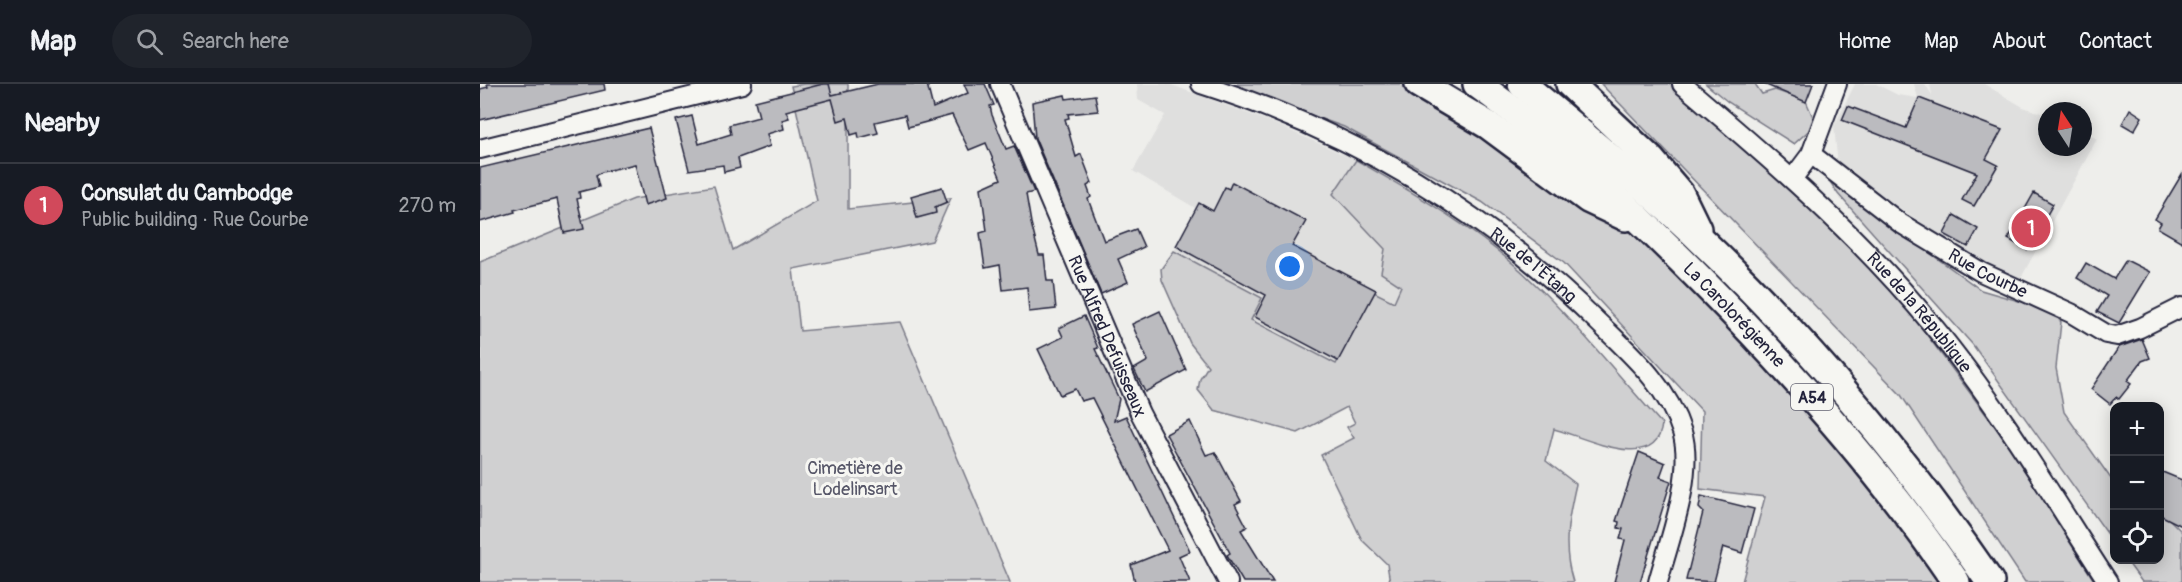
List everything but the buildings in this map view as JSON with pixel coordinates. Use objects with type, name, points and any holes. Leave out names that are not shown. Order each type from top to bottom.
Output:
[{"type":"highway","points":[[1419,84],[1488,125],[1588,199],[1649,227]]},
{"type":"highway","name":"La Carolorégienne","points":[[1477,84],[1587,170],[1649,227],[1772,351],[1860,452],[1956,582]]},
{"type":"highway","name":"La Carolorégienne","points":[[1522,84],[1603,150],[1704,243],[1796,339],[1884,441],[1990,582]]},
{"type":"highway","points":[[1570,84],[1651,160],[1680,194],[1704,243]]},
{"type":"street","name":"Rue Alfred Defuisseaux","points":[[1000,84],[1140,412],[1228,582]]},
{"type":"street","name":"Rue de l'Étang","points":[[1201,84],[1271,107],[1368,152],[1475,217],[1565,290],[1648,370],[1670,404],[1683,433],[1686,465],[1658,582]]},
{"type":"street","name":"Rue de la République","points":[[1682,84],[1793,178],[1845,228],[1934,327],[1981,388],[2108,582]]},
{"type":"street","points":[[1793,178],[1810,154],[1837,84]]},
{"type":"street","points":[[480,149],[738,85]]},
{"type":"street","name":"Rue Courbe","points":[[1810,154],[1900,224],[1981,272],[2071,313],[2106,334],[2116,336],[2140,328],[2182,307]]},
{"type":"shaded area","points":[[1137,84],[1169,84],[1271,122],[1356,160],[1333,194],[1388,251],[1381,273],[1401,286],[1394,302],[1374,293],[1336,364],[1251,320],[1262,298],[1174,251],[1197,209],[1133,171],[1165,115],[1138,100]]},
{"type":"shaded area","points":[[1855,84],[1876,84],[1898,95],[1918,98],[1914,84],[1925,84],[1932,95],[1930,84],[1984,84],[2023,107],[2038,112],[2038,156],[2088,156],[2016,287],[1838,166],[1834,126]]},
{"type":"shaded area","points":[[2092,136],[2097,139],[2092,148]]},
{"type":"green space","name":"Cimetière de Lodelinsart","points":[[848,84],[848,209],[951,198],[932,241],[793,269],[800,331],[900,322],[1010,582],[480,582],[480,262],[634,199],[714,186],[733,250],[817,201],[791,86]]},
{"type":"green space","points":[[1224,84],[1437,84],[1474,99],[1562,164],[1672,263],[1961,582],[1742,582],[1765,497],[1700,489],[1702,411],[1564,263],[1482,202],[1344,127]]},
{"type":"green space","points":[[1601,84],[1681,84],[1712,110],[1898,296],[2008,444],[2095,582],[2025,582],[1901,395]]},
{"type":"green space","points":[[1706,84],[1755,84],[1762,94],[1775,90],[1806,101],[1816,124],[1794,144],[1728,102]]},
{"type":"green space","points":[[1356,160],[1450,216],[1516,266],[1569,318],[1662,424],[1657,439],[1647,447],[1633,450],[1599,444],[1554,429],[1546,461],[1576,484],[1567,545],[1573,582],[1390,582],[1387,564],[1362,540],[1321,455],[1354,438],[1347,427],[1355,423],[1347,407],[1298,433],[1214,410],[1198,390],[1200,379],[1208,366],[1190,343],[1162,280],[1161,269],[1174,251],[1262,298],[1251,320],[1336,364],[1374,292],[1394,302],[1401,286],[1381,273],[1385,249],[1333,194]]},
{"type":"green space","points":[[1829,180],[1981,290],[2053,311],[2061,322],[2056,368],[2064,412],[2110,477],[2110,537],[1973,345],[1838,194]]},
{"type":"green space","points":[[2164,514],[2182,532],[2182,582],[2142,582],[2129,564],[2164,564]]},
{"type":"place","name":"Consulat du Cambodge","points":[[2031,228]]}]
